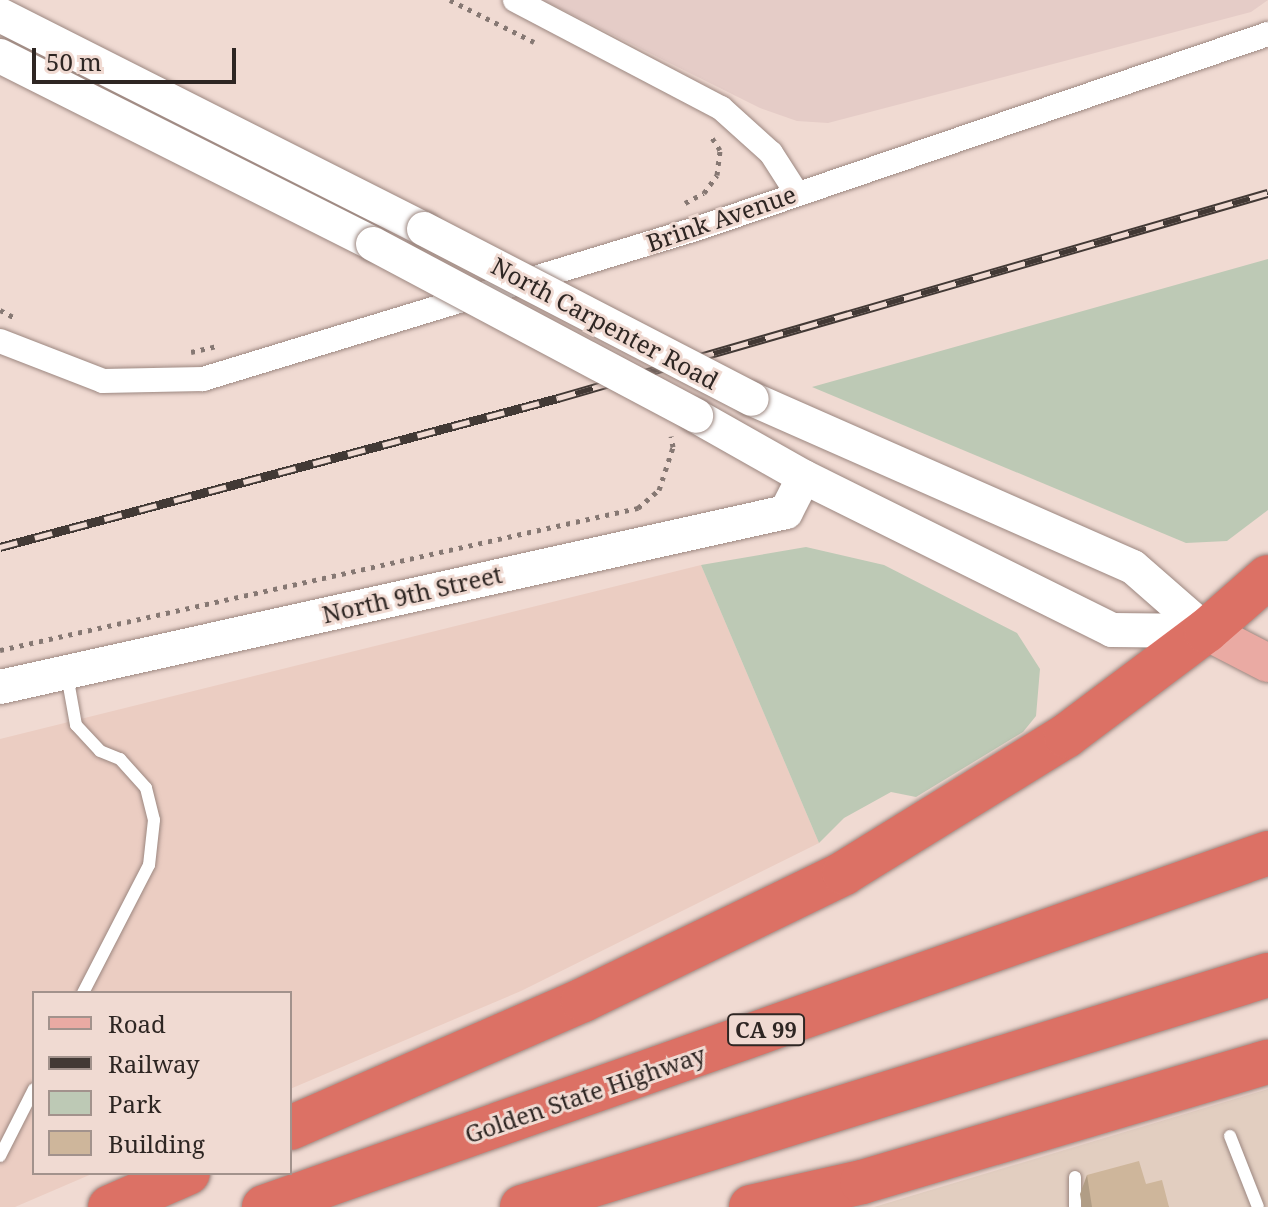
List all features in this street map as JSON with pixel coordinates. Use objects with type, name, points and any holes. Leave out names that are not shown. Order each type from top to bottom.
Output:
[{"type":"highway","points":[[292,1127],[583,1000],[844,873],[1066,736],[1206,631],[1268,577]]},
{"type":"highway","name":"Golden State Highway","points":[[264,1207],[1268,853]]},
{"type":"highway","points":[[522,1207],[1268,975]]},
{"type":"highway","points":[[751,1207],[862,1182],[1268,1062]]},
{"type":"highway","points":[[110,1207],[183,1175]]},
{"type":"main road","name":"North Carpenter Road","points":[[0,15],[752,399],[1133,567],[1206,631],[1268,663]]},
{"type":"main road","name":"North Carpenter Road","points":[[0,56],[373,244],[804,477],[1112,630],[1206,631]]},
{"type":"main road","name":"North 9th Street","points":[[0,687],[786,512],[804,477]]},
{"type":"street","points":[[515,0],[721,108],[771,153],[796,192]]},
{"type":"street","name":"Brink Avenue","points":[[0,341],[77,375],[132,384],[169,384],[203,379],[593,260],[1268,34]]},
{"type":"lane","points":[[66,672],[76,725],[100,751],[120,759],[146,788],[154,820],[149,865],[84,991]]},
{"type":"lane","points":[[0,1156],[32,1093]]},
{"type":"lane","points":[[1230,1136],[1258,1207]]},
{"type":"lane","points":[[1075,1177],[1075,1207]]},
{"type":"path","points":[[0,650],[638,508],[659,490],[674,444],[656,428]]},
{"type":"shaded area","points":[[543,0],[1268,0],[1251,12],[828,123],[797,121],[760,108]]},
{"type":"shaded area","points":[[701,565],[819,843],[521,991],[292,1088],[292,991],[32,991],[32,1175],[89,1175],[15,1207],[0,1207],[0,739]]},
{"type":"shaded area","points":[[1268,1089],[1268,1207],[874,1207]]},
{"type":"green space","points":[[1268,259],[1268,510],[1227,541],[1186,543],[812,387]]},
{"type":"green space","points":[[806,547],[884,565],[1017,633],[1040,669],[1036,716],[1023,732],[916,797],[891,792],[844,818],[819,843],[701,565]]},
{"type":"building","points":[[1139,1161],[1146,1184],[1162,1180],[1169,1207],[1092,1207],[1087,1175]]},
{"type":"railway","points":[[0,547],[558,398],[1268,193]]}]
